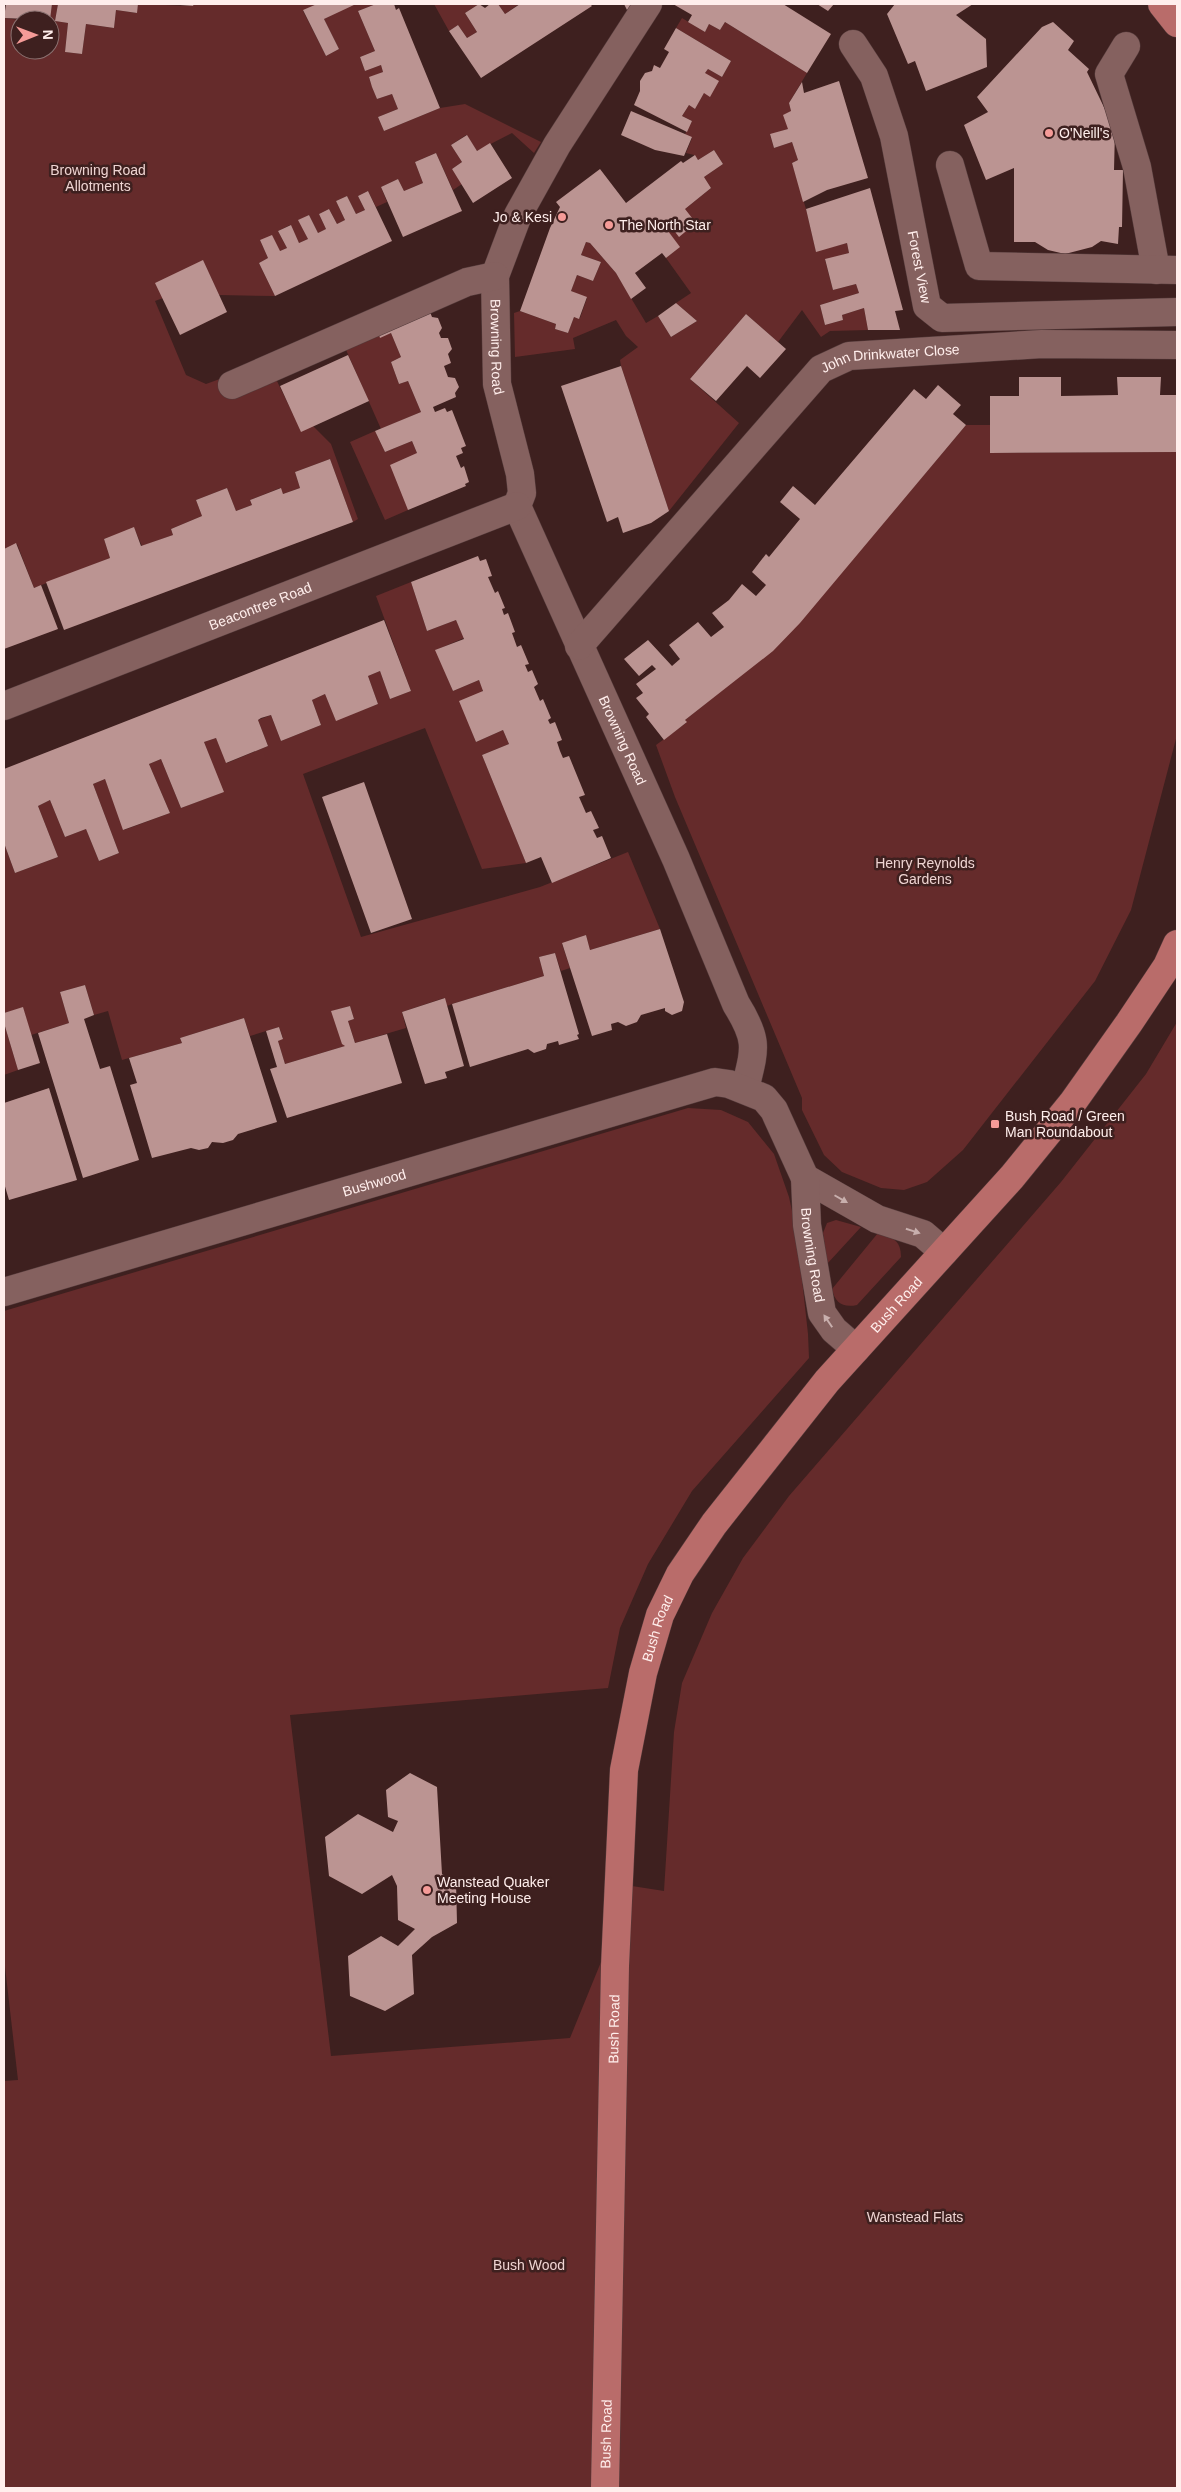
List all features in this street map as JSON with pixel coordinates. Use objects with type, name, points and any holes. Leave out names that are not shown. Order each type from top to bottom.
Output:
[{"type":"main road","points":[[1162,4],[1177,23]]},
{"type":"main road","name":"Bush Road","points":[[604,2488],[614,1966],[624,1770],[643,1672],[660,1615],[680,1574],[714,1524],[827,1381],[1012,1177],[1073,1102],[1135,1015],[1166,966],[1177,944]]},
{"type":"street","name":"Browning Road","points":[[648,4],[557,145],[518,215],[495,276],[497,384],[520,474],[522,493],[517,506],[676,859],[736,1004],[750,1026],[755,1049],[745,1089],[764,1098],[774,1110],[805,1178],[807,1225],[822,1312],[834,1330],[856,1349]]},
{"type":"street","name":"Forest View","points":[[853,44],[874,76],[894,136],[927,306],[942,318],[1177,312]]},
{"type":"street","points":[[950,165],[979,266],[1166,270],[1109,74],[1126,46]]},
{"type":"street","name":"Browning Road","points":[[232,385],[466,282],[495,276]]},
{"type":"street","name":"John Drinkwater Close","points":[[579,646],[821,369],[849,356],[1042,344],[1177,344]]},
{"type":"street","name":"Beacontree Road","points":[[4,706],[517,506]]},
{"type":"street","name":"Bushwood","points":[[4,1292],[715,1082],[745,1089]]},
{"type":"street","name":"Browning Road","points":[[805,1178],[877,1219],[922,1234],[944,1252]]},
{"type":"green space","points":[[52,4],[58,4],[57,10],[51,10]]},
{"type":"green space","name":"Browning Road Allotments","points":[[138,4],[193,6],[194,4],[317,4],[303,11],[326,56],[339,49],[324,19],[353,4],[376,4],[358,11],[375,51],[360,57],[365,71],[381,65],[383,72],[369,78],[377,99],[392,94],[398,109],[378,117],[384,131],[440,108],[465,104],[541,142],[534,153],[512,133],[477,151],[466,135],[451,145],[462,162],[452,169],[462,184],[453,190],[436,153],[415,162],[423,183],[404,191],[398,179],[381,187],[387,202],[376,207],[368,191],[358,196],[365,210],[356,214],[347,196],[336,201],[345,220],[337,224],[329,209],[319,214],[326,229],[318,233],[309,215],[299,220],[308,239],[299,243],[290,225],[278,231],[287,248],[280,251],[260,240],[268,258],[259,263],[275,296],[219,295],[203,261],[163,298],[155,301],[186,375],[206,384],[228,376],[276,379],[293,414],[313,426],[331,444],[358,519],[353,522],[330,459],[295,472],[300,488],[283,494],[280,488],[250,500],[252,505],[236,511],[227,488],[196,500],[202,516],[171,529],[173,535],[142,546],[134,528],[104,539],[110,558],[34,588],[17,544],[4,549],[4,18],[10,19],[10,60],[60,60],[60,22],[68,23],[65,52],[82,54],[86,24],[114,28],[116,10],[136,13]]},
{"type":"green space","points":[[434,4],[479,4],[465,13],[477,32],[467,38],[458,25],[449,31]]},
{"type":"green space","points":[[498,4],[519,4],[505,14]]},
{"type":"green space","points":[[682,18],[705,32],[709,24],[720,30],[725,22],[807,73],[789,103],[791,111],[788,129],[770,135],[774,148],[792,142],[798,160],[792,163],[816,251],[847,243],[849,253],[825,260],[833,290],[856,284],[859,293],[820,305],[825,325],[843,320],[842,315],[864,308],[868,330],[830,331],[821,337],[802,310],[778,342],[746,314],[690,379],[739,423],[669,511],[621,366],[620,360],[638,347],[626,336],[616,320],[573,338],[575,349],[515,357],[514,313],[520,311],[556,324],[555,329],[568,333],[574,317],[580,318],[587,298],[571,291],[577,275],[593,281],[601,262],[581,255],[586,242],[590,243],[616,273],[646,323],[658,316],[671,337],[697,321],[676,303],[691,293],[666,258],[679,247],[662,223],[685,209],[711,188],[704,177],[723,164],[714,150],[698,160],[694,155],[686,153],[692,138],[685,134],[692,121],[682,116],[689,105],[695,109],[704,93],[705,73],[708,69],[722,77],[731,61],[676,28]]},
{"type":"green space","points":[[377,329],[380,337],[391,333],[401,357],[391,362],[399,384],[408,381],[421,412],[381,429],[343,343]]},
{"type":"green space","name":"Henry Reynolds Gardens","points":[[966,425],[990,425],[991,453],[1177,452],[1177,735],[1131,910],[1095,981],[963,1150],[927,1182],[904,1190],[881,1188],[842,1172],[824,1155],[802,1110],[802,1098],[675,797],[656,745],[686,723],[685,720],[746,671],[819,599]]},
{"type":"green space","points":[[375,431],[385,452],[412,441],[417,453],[408,510],[385,520],[350,442]]},
{"type":"green space","points":[[411,582],[427,631],[456,620],[464,638],[436,650],[453,691],[479,680],[483,689],[470,726],[476,742],[503,730],[509,744],[482,755],[500,799],[526,788],[506,813],[526,863],[482,869],[425,728],[303,774],[361,937],[540,887],[628,852],[660,929],[590,950],[586,935],[562,944],[570,968],[561,971],[555,953],[539,957],[544,976],[447,1006],[444,998],[402,1012],[406,1028],[355,1043],[348,1021],[354,1019],[350,1006],[332,1011],[345,1046],[285,1064],[278,1041],[283,1038],[279,1027],[250,1036],[244,1018],[180,1038],[182,1043],[122,1060],[108,1011],[94,1015],[85,985],[60,992],[69,1023],[31,1035],[23,1008],[4,1013],[4,843],[15,873],[58,857],[38,806],[50,800],[65,837],[86,829],[99,861],[119,853],[93,784],[105,779],[124,830],[170,813],[149,764],[161,759],[181,808],[223,792],[204,742],[216,738],[227,763],[268,746],[258,720],[271,715],[281,741],[321,725],[312,700],[325,694],[336,720],[378,704],[368,676],[380,671],[390,699],[411,691],[376,596]]},
{"type":"green space","points":[[1177,1022],[1177,2488],[4,2488],[4,2081],[18,2080],[4,1958],[4,1311],[688,1108],[721,1110],[748,1122],[774,1154],[789,1197],[797,1234],[809,1358],[692,1491],[648,1564],[620,1628],[608,1688],[290,1715],[331,2056],[570,2038],[632,1886],[664,1891],[674,1732],[682,1683],[712,1613],[743,1558],[789,1496],[1061,1182],[1146,1074]]},
{"type":"green space","points":[[4,1023],[18,1070],[4,1075]]},
{"type":"green space","points":[[836,1220],[861,1227],[827,1264],[823,1233],[827,1223]]},
{"type":"green space","points":[[878,1233],[888,1236],[898,1243],[901,1257],[857,1305],[848,1306],[840,1303],[835,1298],[832,1289]]},
{"type":"building","points":[[6,4],[52,4],[51,10],[10,10],[10,18],[4,18]]},
{"type":"building","points":[[58,4],[138,4],[137,13],[116,10],[114,28],[86,24],[82,54],[65,52],[68,23],[60,22],[60,10],[57,10]]},
{"type":"building","points":[[180,4],[194,4],[193,6]]},
{"type":"building","points":[[317,4],[356,4],[324,19],[339,49],[326,56],[303,10]]},
{"type":"building","points":[[376,4],[394,4],[396,10],[399,8],[440,108],[384,131],[378,117],[398,109],[392,94],[377,99],[372,87],[369,77],[383,72],[381,65],[365,71],[360,57],[375,51],[358,11]]},
{"type":"building","points":[[479,4],[485,8],[490,4],[498,4],[505,14],[520,4],[590,4],[592,6],[481,78],[449,31],[458,25],[467,38],[477,32],[465,13]]},
{"type":"building","points":[[624,4],[634,4],[628,12]]},
{"type":"building","points":[[673,4],[783,4],[831,34],[807,73],[725,22],[720,30],[709,24],[705,32],[688,22],[692,15]]},
{"type":"building","points":[[817,4],[834,4],[828,11]]},
{"type":"building","points":[[895,4],[973,4],[956,15],[986,39],[987,67],[926,91],[915,61],[908,64],[887,14]]},
{"type":"building","points":[[1053,22],[1074,41],[1068,50],[1089,69],[1087,72],[1115,130],[1114,170],[1123,170],[1122,227],[1119,227],[1118,244],[1101,241],[1092,247],[1065,254],[1048,250],[1035,242],[1014,242],[1014,168],[986,180],[964,125],[988,112],[977,97],[1042,27]]},
{"type":"building","points":[[676,28],[731,61],[722,77],[708,69],[705,73],[719,81],[710,97],[704,93],[695,109],[689,105],[682,116],[692,121],[687,132],[634,105],[640,91],[640,81],[645,73],[652,71],[654,65],[660,68],[669,52],[664,49]]},
{"type":"building","points":[[839,81],[868,178],[827,190],[803,202],[792,163],[798,160],[792,142],[774,148],[770,134],[788,129],[783,115],[791,111],[789,103],[802,82],[804,93]]},
{"type":"building","points":[[631,111],[692,137],[684,156],[655,150],[621,135]]},
{"type":"building","points":[[467,135],[477,151],[490,143],[512,178],[473,203],[452,169],[462,162],[451,145]]},
{"type":"building","points":[[714,150],[723,164],[704,177],[711,188],[685,209],[696,223],[679,237],[666,220],[662,223],[680,247],[666,258],[662,253],[635,273],[646,288],[631,299],[616,273],[590,243],[586,242],[581,255],[601,262],[593,281],[577,275],[571,291],[587,297],[579,319],[574,317],[568,333],[555,329],[556,324],[520,311],[550,228],[560,207],[556,202],[600,169],[626,203],[681,161],[683,163],[695,155],[698,160]]},
{"type":"building","points":[[436,153],[462,211],[403,237],[381,187],[398,179],[404,191],[423,183],[415,162]]},
{"type":"building","points":[[870,188],[903,310],[895,311],[900,330],[868,330],[864,308],[842,315],[843,320],[825,325],[820,305],[859,293],[856,284],[833,290],[825,259],[849,253],[847,243],[816,252],[806,209]]},
{"type":"building","points":[[368,191],[392,241],[275,296],[259,263],[268,258],[260,240],[272,235],[280,251],[287,248],[278,231],[291,225],[299,243],[308,239],[298,220],[309,215],[318,233],[326,229],[319,214],[329,209],[337,224],[345,220],[336,201],[347,196],[356,214],[365,210],[358,196]]},
{"type":"building","points":[[203,260],[227,312],[180,335],[155,283]]},
{"type":"building","points":[[676,303],[697,321],[671,337],[658,316]]},
{"type":"building","points":[[428,307],[432,317],[438,318],[442,328],[439,333],[441,338],[448,338],[452,349],[448,354],[451,363],[444,366],[448,377],[455,378],[459,387],[455,393],[456,397],[433,407],[435,412],[445,408],[447,412],[452,410],[466,446],[461,448],[463,453],[456,456],[461,468],[464,466],[469,482],[465,484],[466,486],[408,510],[390,465],[417,453],[412,441],[385,452],[375,431],[421,412],[408,381],[399,384],[391,362],[401,357],[391,333],[380,338],[377,329]]},
{"type":"building","points":[[746,314],[786,349],[760,378],[747,366],[716,401],[690,379]]},
{"type":"building","points":[[348,355],[369,401],[301,432],[280,386]]},
{"type":"building","points":[[621,366],[669,511],[651,523],[623,533],[618,517],[607,522],[561,386]]},
{"type":"building","points":[[1019,377],[1061,377],[1061,396],[1118,395],[1117,377],[1161,377],[1160,395],[1177,395],[1177,452],[990,453],[990,396],[1019,396]]},
{"type":"building","points":[[938,385],[961,405],[953,414],[966,425],[800,623],[773,651],[685,720],[687,722],[664,740],[646,717],[649,714],[636,698],[643,693],[636,684],[656,669],[652,665],[639,676],[624,659],[648,640],[672,666],[680,659],[669,645],[698,622],[711,637],[724,627],[712,613],[729,600],[742,584],[756,596],[766,585],[752,572],[766,554],[769,557],[800,519],[780,502],[793,486],[815,505],[914,389],[926,399]]},
{"type":"building","points":[[330,459],[353,522],[64,630],[46,582],[110,558],[104,539],[134,527],[141,546],[173,535],[171,529],[202,516],[196,500],[227,488],[236,511],[252,505],[250,500],[281,488],[283,494],[300,488],[295,472]]},
{"type":"building","points":[[16,543],[34,588],[41,585],[58,629],[4,649],[4,549]]},
{"type":"building","points":[[478,556],[480,561],[486,559],[492,576],[488,577],[495,593],[498,591],[505,608],[502,609],[504,615],[508,613],[515,632],[512,633],[517,647],[521,645],[529,664],[525,665],[528,672],[532,670],[538,684],[534,687],[540,701],[543,699],[551,718],[548,720],[550,724],[555,722],[562,740],[557,742],[560,751],[563,758],[569,756],[585,795],[579,797],[586,813],[591,811],[599,828],[593,830],[597,838],[602,836],[611,858],[552,883],[541,857],[526,863],[482,755],[509,744],[503,730],[476,742],[459,701],[483,691],[479,680],[453,691],[435,650],[464,639],[456,620],[427,631],[411,582]]},
{"type":"building","points":[[384,620],[411,691],[390,699],[380,671],[368,676],[378,704],[336,721],[325,694],[312,700],[321,725],[281,741],[271,715],[261,718],[258,720],[268,746],[226,763],[216,738],[204,742],[224,792],[181,808],[161,759],[149,764],[170,813],[123,830],[105,779],[93,784],[119,853],[99,861],[86,829],[65,837],[50,800],[38,806],[58,857],[15,873],[4,843],[4,769]]},
{"type":"building","points":[[364,782],[412,919],[371,933],[322,797]]},
{"type":"building","points":[[660,929],[684,1002],[682,1011],[672,1015],[665,1011],[665,1008],[641,1015],[637,1022],[626,1026],[618,1022],[611,1024],[612,1030],[592,1036],[562,943],[586,935],[590,950]]},
{"type":"building","points":[[555,953],[579,1039],[559,1045],[558,1041],[547,1044],[546,1049],[534,1053],[528,1049],[470,1067],[452,1004],[544,976],[539,957]]},
{"type":"building","points":[[85,985],[94,1015],[84,1019],[100,1069],[110,1066],[139,1160],[83,1178],[38,1033],[69,1023],[60,992]]},
{"type":"building","points":[[445,998],[464,1066],[445,1072],[447,1078],[425,1084],[402,1012]]},
{"type":"building","points":[[350,1006],[354,1019],[348,1021],[355,1043],[387,1034],[402,1083],[287,1118],[270,1069],[277,1067],[266,1031],[279,1027],[283,1039],[278,1041],[285,1064],[345,1046],[342,1044],[331,1011]]},
{"type":"building","points":[[23,1007],[40,1063],[18,1070],[4,1023],[4,1013]]},
{"type":"building","points":[[244,1018],[277,1122],[238,1134],[233,1140],[223,1143],[212,1142],[208,1148],[199,1150],[191,1148],[152,1158],[130,1085],[137,1083],[129,1058],[182,1043],[180,1038]]},
{"type":"building","points":[[49,1088],[77,1180],[9,1200],[4,1183],[4,1103]]},
{"type":"building","name":"Wanstead Quaker Meeting House","points":[[410,1773],[437,1787],[442,1874],[456,1882],[457,1923],[432,1937],[412,1955],[414,1994],[385,2011],[350,1996],[348,1956],[381,1936],[398,1946],[415,1929],[398,1920],[397,1886],[392,1875],[362,1894],[329,1876],[325,1837],[358,1814],[393,1832],[398,1821],[388,1817],[386,1790]]},
{"type":"place","name":"O'Neill's","points":[[1049,133]]},
{"type":"place","name":"Jo & Kesi","points":[[562,217]]},
{"type":"place","name":"The North Star","points":[[609,225]]},
{"type":"place","name":"Bush Road / Green Man Roundabout","points":[[995,1124]]},
{"type":"place","name":"Wanstead Quaker Meeting House","points":[[427,1890]]},
{"type":"park label","name":"Wanstead Flats","points":[[915,2217]]},
{"type":"park label","name":"Bush Wood","points":[[529,2265]]}]
